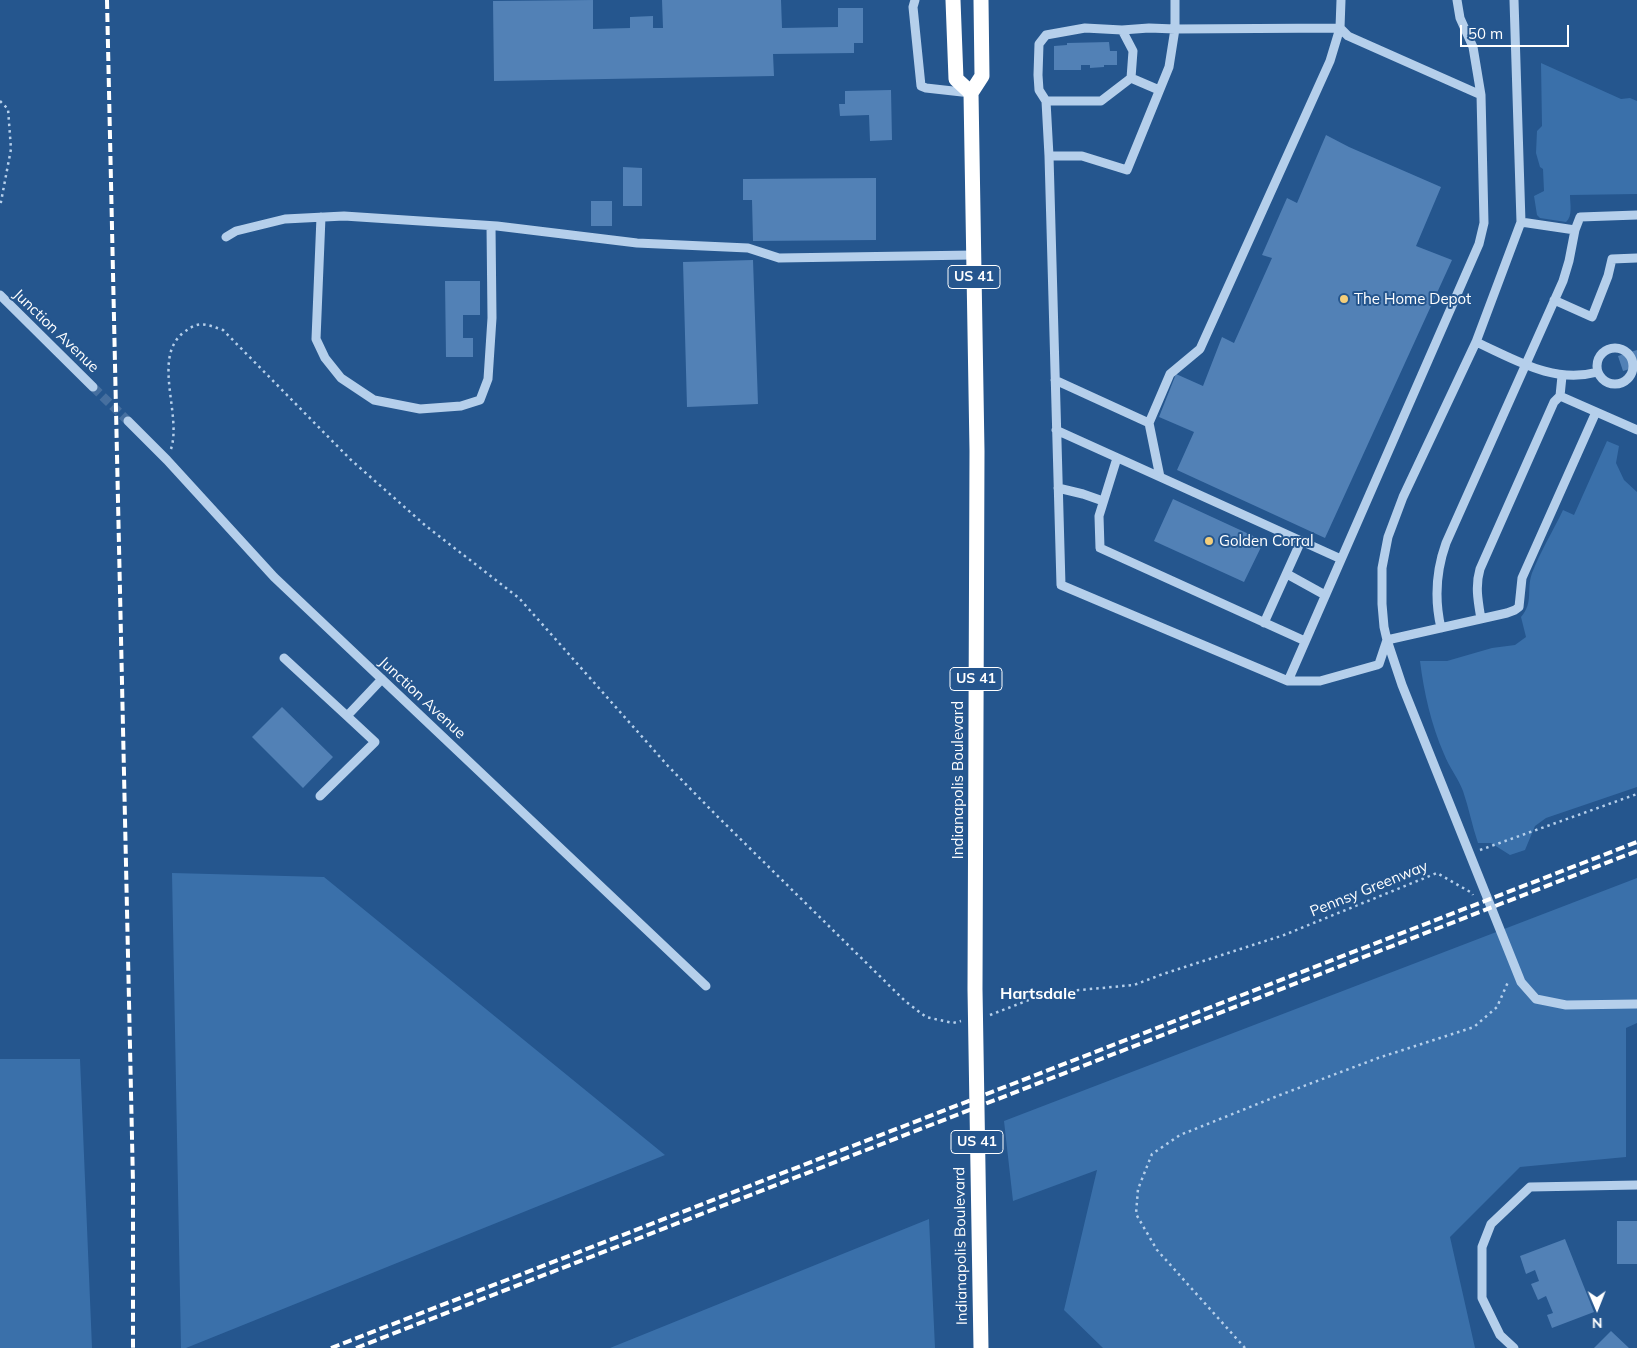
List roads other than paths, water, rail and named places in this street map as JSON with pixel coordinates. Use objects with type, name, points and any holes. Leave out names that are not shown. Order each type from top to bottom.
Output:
[{"type":"highway","points":[[953,0],[956,79],[971,93]]},
{"type":"highway","name":"Indianapolis Boulevard","points":[[981,0],[982,76],[971,93],[977,451],[975,989],[981,1348]]},
{"type":"street","points":[[915,0],[913,7],[921,86],[971,93]]},
{"type":"street","points":[[1049,156],[1082,156],[1126,170],[1169,67],[1175,29],[1175,0]]},
{"type":"street","points":[[1160,478],[1149,423],[1170,374],[1200,349],[1330,61],[1340,28],[1341,0]]},
{"type":"street","points":[[1288,682],[1479,244],[1484,223],[1481,94],[1473,47],[1460,18],[1457,0]]},
{"type":"street","points":[[1514,0],[1522,222],[1476,342],[1403,497],[1388,537],[1382,577],[1382,604],[1387,640],[1402,686],[1521,982],[1536,999],[1566,1005],[1637,1004]]},
{"type":"street","points":[[1387,640],[1379,664],[1320,681],[1288,682],[1060,585],[1049,156],[1046,101],[1040,90],[1038,75],[1039,44],[1046,35],[1085,28],[1122,30],[1149,28],[1340,28],[1348,36],[1481,94]]},
{"type":"street","points":[[1046,101],[1101,101],[1131,78],[1133,51],[1122,30]]},
{"type":"street","points":[[1131,78],[1160,90]]},
{"type":"street","points":[[226,237],[236,231],[285,219],[344,216],[491,226],[637,243],[748,248],[779,258],[974,255]]},
{"type":"street","points":[[1441,628],[1438,617],[1436,587],[1441,557],[1554,300],[1569,262],[1574,230],[1580,217],[1637,216]]},
{"type":"street","points":[[321,217],[316,339],[325,358],[341,378],[374,400],[420,409],[461,406],[480,400],[488,379],[492,318],[491,226]]},
{"type":"street","points":[[1522,222],[1574,230]]},
{"type":"street","points":[[1554,300],[1592,317],[1608,276],[1612,259],[1637,258]]},
{"type":"street","name":"Junction Avenue","points":[[0,295],[93,387]]},
{"type":"street","points":[[1476,342],[1526,365],[1562,376],[1578,376],[1598,372]]},
{"type":"street","points":[[1619,348],[1625,350],[1633,360],[1634,366],[1631,376],[1621,383],[1610,384],[1600,377],[1598,372],[1598,359],[1606,350],[1619,348]]},
{"type":"street","points":[[1481,619],[1477,584],[1480,569],[1554,402],[1560,396],[1562,376]]},
{"type":"street","points":[[1055,380],[1149,423]]},
{"type":"street","points":[[1560,396],[1637,430]]},
{"type":"street","points":[[1387,640],[1507,613],[1519,606],[1522,578],[1596,412]]},
{"type":"street","name":"Junction Avenue","points":[[128,422],[167,460],[274,577],[706,986]]},
{"type":"street","points":[[1056,430],[1341,559]]},
{"type":"street","points":[[1117,458],[1099,516],[1100,548],[1305,641]]},
{"type":"street","points":[[1058,488],[1103,501]]},
{"type":"street","points":[[1264,623],[1301,541]]},
{"type":"street","points":[[1287,574],[1326,595]]},
{"type":"street","points":[[284,658],[375,742],[320,796]]},
{"type":"street","points":[[347,716],[382,680]]},
{"type":"street","points":[[1514,1348],[1500,1335],[1482,1298],[1482,1247],[1491,1224],[1530,1187],[1637,1185]]},
{"type":"tunnel","points":[[93,387],[128,421]]},
{"type":"railway","points":[[107,0],[133,1183],[133,1348]]},
{"type":"railway","points":[[331,1348],[1637,842]]},
{"type":"railway","points":[[356,1348],[1637,851]]},
{"type":"place","name":"The Home Depot","points":[[1344,299]]},
{"type":"place","name":"Golden Corral","points":[[1209,541]]},
{"type":"district","name":"Hartsdale","points":[[1038,994]]}]
